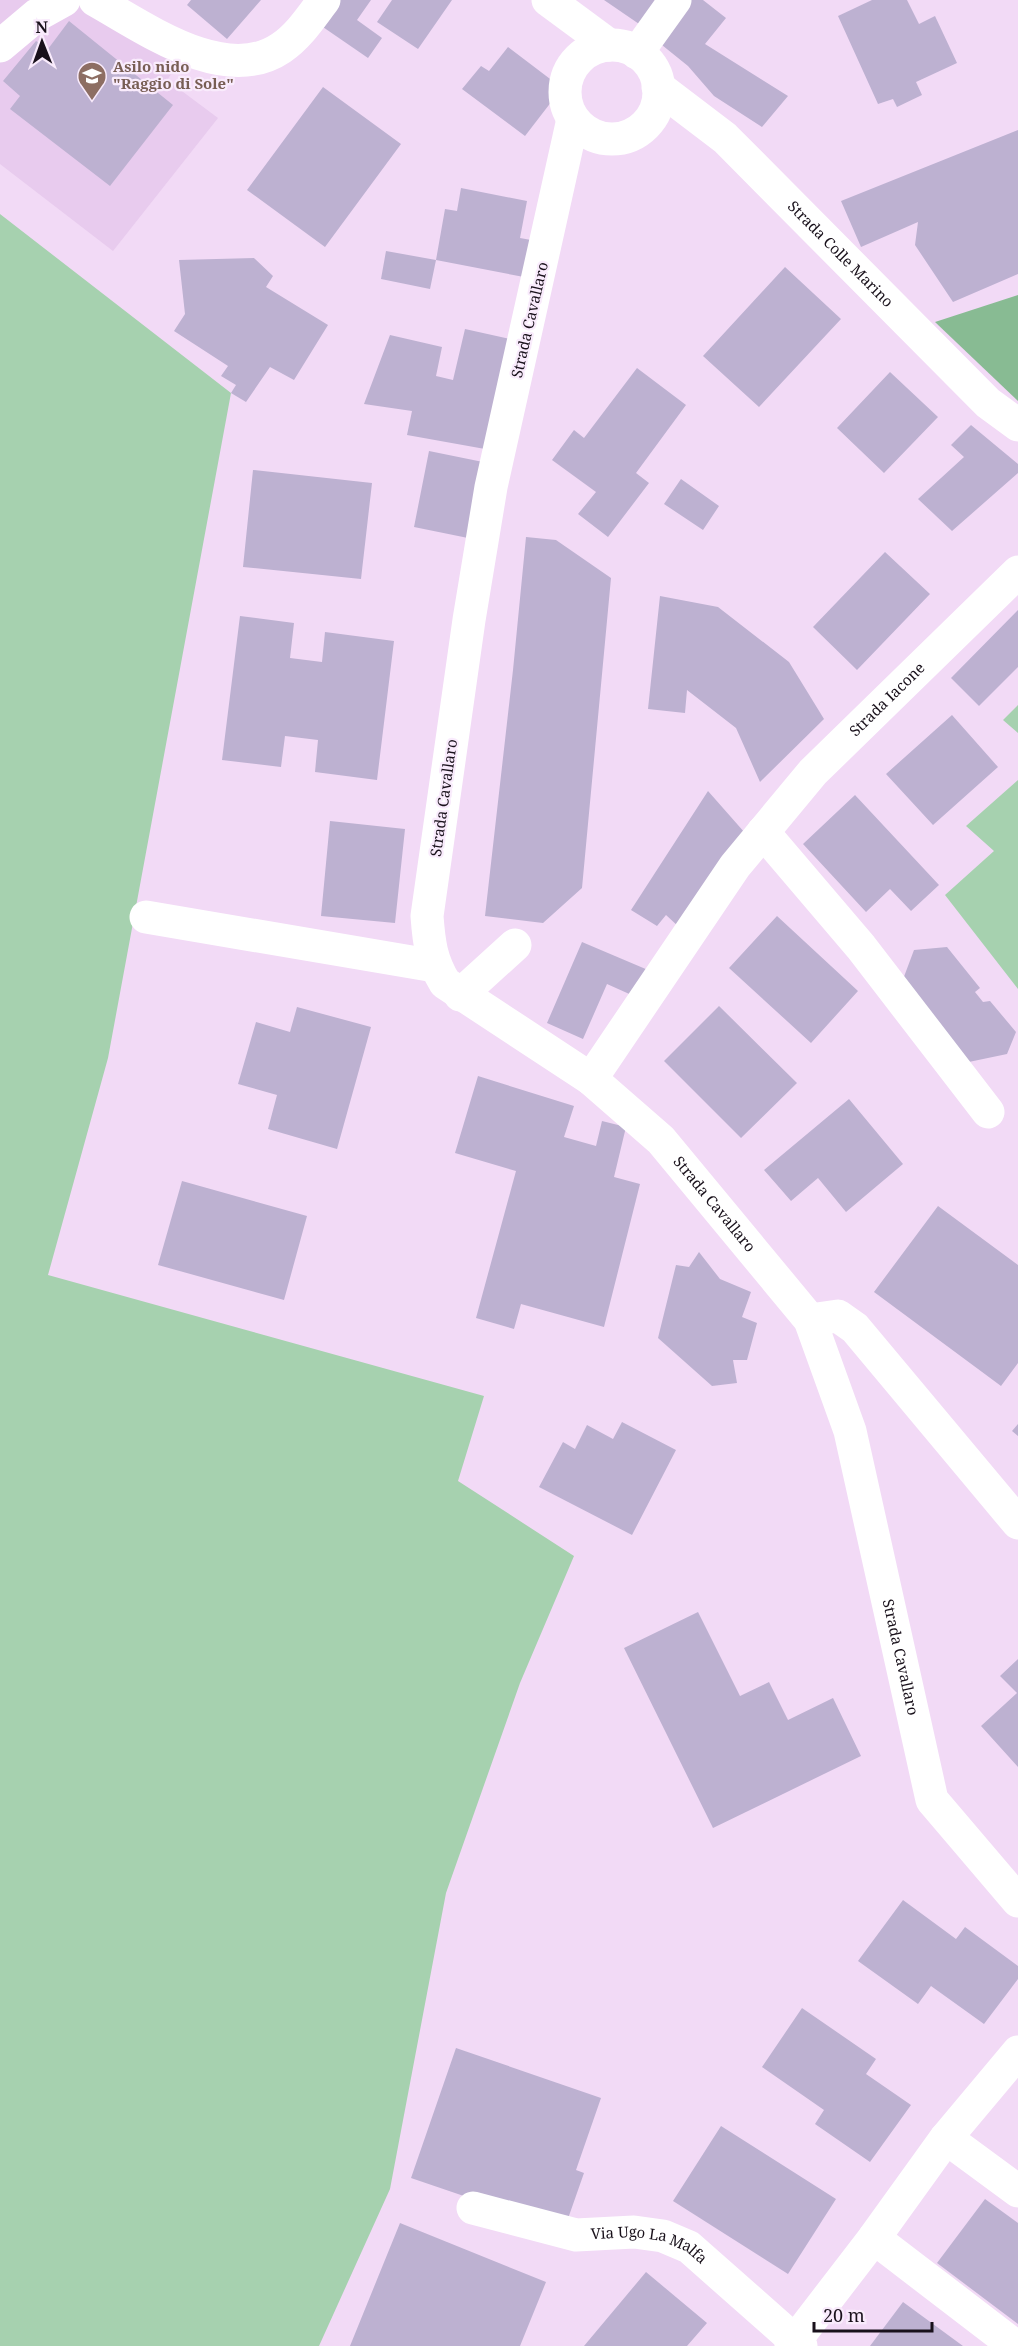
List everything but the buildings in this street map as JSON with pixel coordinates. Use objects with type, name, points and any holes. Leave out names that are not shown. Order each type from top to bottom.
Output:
[{"type":"street","points":[[0,46],[37,15],[64,0]]},
{"type":"street","points":[[95,0],[182,48],[216,59],[250,62],[280,49],[304,27],[324,0]]},
{"type":"street","points":[[545,0],[623,49],[654,71],[658,87],[655,111],[640,130],[617,139],[604,139],[587,132],[573,119],[566,105],[565,89],[573,67],[588,52],[623,49],[675,0]]},
{"type":"street","points":[[545,0],[573,67]]},
{"type":"street","name":"Strada Colle Marino","points":[[658,87],[725,138],[988,403],[1018,425]]},
{"type":"street","name":"Strada Cavallaro","points":[[573,119],[491,487],[469,620],[427,916],[429,943],[435,966],[445,983],[591,1079],[661,1140],[810,1320],[850,1431],[932,1800],[1018,1901]]},
{"type":"street","name":"Strada Iacone","points":[[591,1079],[623,1035],[735,866],[819,765],[1018,572]]},
{"type":"street","points":[[763,832],[861,947],[988,1112]]},
{"type":"street","points":[[146,917],[435,966]]},
{"type":"street","points":[[460,995],[514,945]]},
{"type":"street","points":[[810,1320],[838,1316],[855,1328],[1018,1523]]},
{"type":"street","name":"Via Ugo La Malfa","points":[[473,2208],[576,2235],[634,2232],[663,2236],[689,2247],[796,2344],[946,2138],[1018,2052]]},
{"type":"street","points":[[946,2138],[1018,2191]]},
{"type":"street","points":[[874,2238],[1015,2346]]},
{"type":"shaded area","points":[[0,0],[114,0],[194,42],[167,80],[218,118],[113,251],[0,164]]},
{"type":"green space","points":[[0,214],[231,393],[108,1058],[48,1275],[484,1396],[458,1481],[574,1556],[520,1683],[446,1893],[390,2189],[319,2346],[0,2346]]},
{"type":"green space","points":[[1018,295],[1018,401],[935,322]]},
{"type":"green space","points":[[1018,705],[1018,733],[1003,720]]},
{"type":"green space","points":[[1018,780],[1018,989],[945,895],[994,851],[966,826]]},
{"type":"place","name":"Asilo nido \"Raggio di Sole\"","points":[[92,102]]}]
